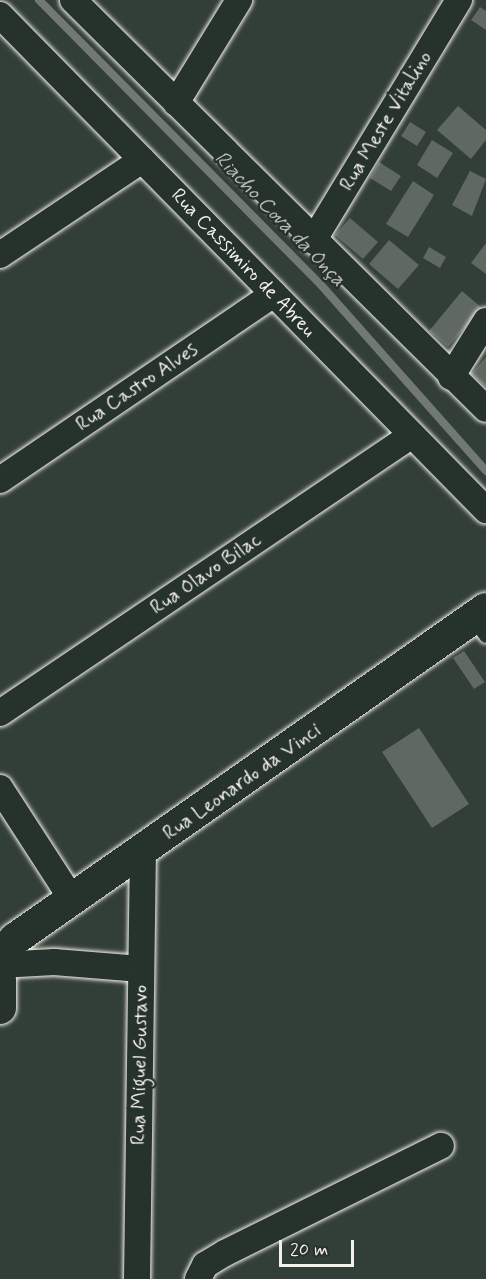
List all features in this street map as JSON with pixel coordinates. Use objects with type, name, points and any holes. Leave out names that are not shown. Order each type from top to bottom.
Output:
[{"type":"street","points":[[73,0],[313,241],[486,409]]},
{"type":"street","points":[[176,104],[238,0]]},
{"type":"street","name":"Rua Meste Vitalino","points":[[313,241],[459,0]]},
{"type":"street","name":"Rua Cassimiro de Abreu","points":[[2,19],[486,510]]},
{"type":"street","points":[[0,255],[142,160]]},
{"type":"street","name":"Rua Castro Alves","points":[[0,480],[274,294]]},
{"type":"street","points":[[451,377],[486,321]]},
{"type":"street","name":"Rua Olavo Bilac","points":[[0,713],[412,435]]},
{"type":"street","name":"Rua Leonardo da Vinci","points":[[0,956],[15,939],[481,621]]},
{"type":"street","points":[[0,788],[73,901]]},
{"type":"street","name":"Rua Miguel Gustavo","points":[[137,1279],[143,852]]},
{"type":"street","points":[[0,965],[54,962],[141,969]]},
{"type":"street","points":[[0,980],[0,1008]]},
{"type":"street","points":[[198,1279],[205,1265],[225,1253],[441,1146]]},
{"type":"building","points":[[480,7],[486,11],[486,30],[471,20]]},
{"type":"building","points":[[458,106],[486,130],[486,140],[471,159],[437,130]]},
{"type":"building","points":[[410,122],[426,132],[417,146],[401,136]]},
{"type":"building","points":[[432,140],[453,153],[437,178],[417,165]]},
{"type":"building","points":[[379,162],[401,176],[391,191],[370,178]]},
{"type":"building","points":[[470,171],[486,179],[472,216],[452,205]]},
{"type":"building","points":[[413,181],[434,195],[408,237],[386,224]]},
{"type":"building","points":[[350,218],[378,242],[363,259],[335,235]]},
{"type":"building","points":[[389,240],[419,265],[398,289],[369,264]]},
{"type":"building","points":[[486,243],[486,274],[471,263]]},
{"type":"building","points":[[429,247],[446,257],[440,268],[423,258]]},
{"type":"building","points":[[462,291],[482,308],[448,347],[429,331]]},
{"type":"building","points":[[486,357],[486,387],[471,374]]},
{"type":"building","points":[[464,651],[485,682],[474,689],[453,658]]},
{"type":"building","points":[[419,728],[469,804],[432,828],[382,752]]},
{"type":"waterway","name":"Riacho Cova da Onça","points":[[39,0],[321,285],[486,471]]}]
